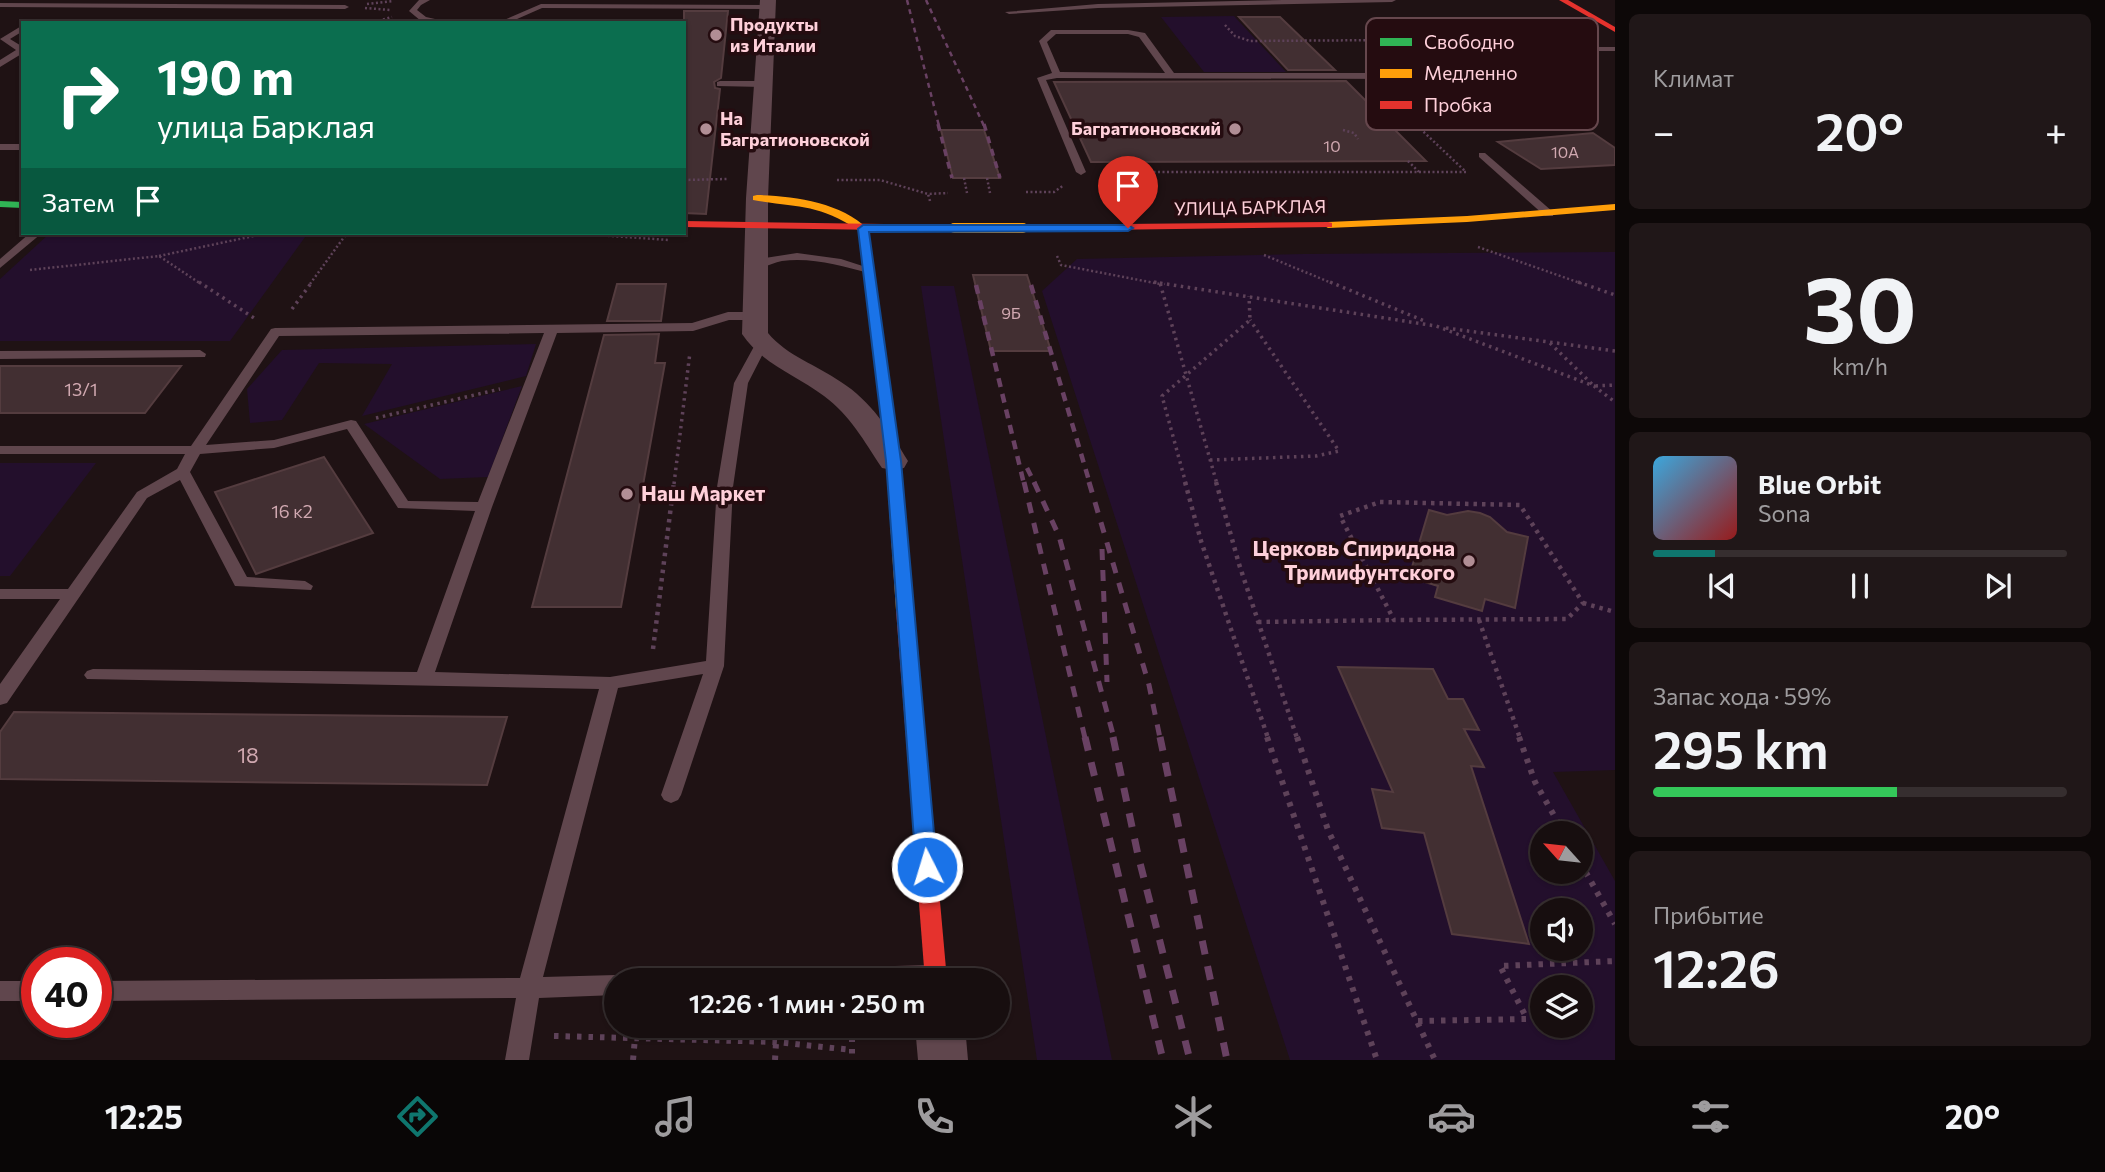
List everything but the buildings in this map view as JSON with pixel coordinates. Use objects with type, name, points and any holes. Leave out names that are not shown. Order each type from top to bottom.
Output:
[{"type":"street","points":[[1563,0],[1594,18]]},
{"type":"street","points":[[767,4],[757,198],[755,334],[762,344],[790,367],[820,380],[855,405],[874,429],[893,461]]},
{"type":"street","points":[[1598,20],[1615,30]]},
{"type":"street","points":[[757,198],[803,200],[827,206],[847,216],[863,229],[893,461],[935,968]]},
{"type":"street","points":[[0,204],[21,205]]},
{"type":"street","name":"УЛИЦА БАРКЛАЯ","points":[[1522,217],[1615,207]]},
{"type":"street","name":"УЛИЦА БАРКЛАЯ","points":[[686,225],[863,229],[1258,228],[1522,217],[1615,218]]},
{"type":"street","points":[[941,1038],[943,1060]]},
{"type":"lane","points":[[149,6],[156,0]]},
{"type":"lane","points":[[426,0],[418,4],[413,11],[424,19],[436,21]]},
{"type":"lane","points":[[1009,12],[1098,6],[1392,0]]},
{"type":"lane","points":[[38,17],[60,3]]},
{"type":"lane","points":[[0,5],[60,3],[345,7]]},
{"type":"lane","points":[[506,21],[541,6],[634,10],[767,4]]},
{"type":"lane","points":[[2,39],[21,28]]},
{"type":"lane","points":[[1057,75],[1044,41],[1054,32],[1128,32],[1142,35],[1171,75]]},
{"type":"lane","points":[[2,39],[21,49]]},
{"type":"lane","points":[[0,64],[21,51]]},
{"type":"lane","points":[[1082,172],[1041,78],[1057,75],[1364,75]]},
{"type":"lane","points":[[720,84],[763,84]]},
{"type":"lane","points":[[0,146],[21,147]]},
{"type":"lane","points":[[1482,155],[1549,214]]},
{"type":"lane","points":[[0,265],[34,235]]},
{"type":"lane","points":[[756,266],[780,258],[817,259],[869,270]]},
{"type":"lane","points":[[0,698],[142,495],[183,472],[275,332],[693,327],[728,316],[755,316]]},
{"type":"lane","points":[[424,678],[484,507],[552,329]]},
{"type":"lane","points":[[671,795],[715,666],[725,487],[741,383],[762,344]]},
{"type":"lane","points":[[0,355],[200,354]]},
{"type":"lane","points":[[0,450],[195,450],[274,444],[351,424],[403,505],[484,507]]},
{"type":"lane","points":[[183,472],[241,582],[305,586]]},
{"type":"lane","points":[[0,594],[73,594]]},
{"type":"lane","points":[[93,675],[424,678],[610,683],[715,666]]},
{"type":"lane","points":[[516,1060],[529,988],[610,683]]},
{"type":"lane","points":[[112,991],[604,985]]},
{"type":"lane","points":[[0,992],[21,991]]},
{"type":"path","points":[[345,7],[404,0]]},
{"type":"path","points":[[345,7],[413,11]]},
{"type":"path","points":[[1219,19],[1235,36],[1250,41],[1366,40]]},
{"type":"path","points":[[1343,130],[1354,133],[1359,139]]},
{"type":"path","points":[[1082,172],[1466,172],[1422,130]]},
{"type":"path","points":[[1137,161],[1141,172]]},
{"type":"path","points":[[1408,161],[1419,172]]},
{"type":"path","points":[[964,178],[967,193]]},
{"type":"path","points":[[987,178],[990,193]]},
{"type":"path","points":[[27,270],[159,256],[259,235]]},
{"type":"path","points":[[159,256],[275,332],[345,235]]},
{"type":"path","points":[[598,235],[675,240]]},
{"type":"path","points":[[1481,248],[1615,295]]},
{"type":"path","points":[[1055,251],[1061,265],[1160,283],[1615,352]]},
{"type":"path","points":[[1256,252],[1436,326],[1594,386],[1615,385]]},
{"type":"path","points":[[1160,283],[1258,622],[1328,830],[1435,1060]]},
{"type":"path","points":[[1210,460],[1316,456],[1339,451],[1251,320],[1249,296]]},
{"type":"path","points":[[1251,320],[1162,396],[1201,541],[1377,1060]]},
{"type":"path","points":[[649,677],[693,327]]},
{"type":"path","points":[[1549,342],[1594,386],[1615,402]]},
{"type":"path","points":[[351,424],[533,381]]},
{"type":"path","points":[[1394,620],[1340,516],[1380,502],[1520,505],[1583,603],[1615,612]]},
{"type":"path","points":[[1258,622],[1567,619],[1583,603]]},
{"type":"path","points":[[1479,620],[1535,782],[1557,821]]},
{"type":"path","points":[[1592,884],[1615,924]]},
{"type":"path","points":[[1418,1021],[1527,1019],[1500,966],[1615,961]]},
{"type":"path","points":[[521,1036],[604,1037]]},
{"type":"path","points":[[633,1060],[635,1038],[776,1042],[852,1050]]},
{"type":"path","points":[[775,1060],[776,1038]]},
{"type":"path","points":[[852,1038],[852,1060]]},
{"type":"shaded area","points":[[1234,16],[1286,72],[1204,72],[1161,17]]},
{"type":"shaded area","points":[[48,235],[307,235],[230,341],[0,341],[0,279]]},
{"type":"shaded area","points":[[1615,252],[1615,770],[1553,772],[1581,821],[1530,821],[1530,884],[1593,884],[1593,842],[1615,881],[1615,1060],[1290,1060],[1042,291],[1077,259]]},
{"type":"shaded area","points":[[921,286],[954,286],[1112,1060],[1037,1060]]},
{"type":"shaded area","points":[[536,344],[526,376],[362,416],[392,364],[319,363],[282,420],[250,423],[247,389],[282,350]]},
{"type":"shaded area","points":[[522,386],[488,477],[440,479],[364,424]]},
{"type":"shaded area","points":[[0,463],[96,463],[10,576],[0,576]]},
{"type":"railway","points":[[907,0],[939,126]]},
{"type":"railway","points":[[926,0],[984,126]]},
{"type":"railway","points":[[938,124],[952,178]]},
{"type":"railway","points":[[984,124],[1000,178]]},
{"type":"railway","points":[[976,285],[1024,484]]},
{"type":"railway","points":[[1031,285],[1090,484]]},
{"type":"railway","points":[[1027,468],[1034,482]]},
{"type":"railway","points":[[1024,482],[1085,738]]},
{"type":"railway","points":[[1034,482],[1059,536],[1114,738]]},
{"type":"railway","points":[[1089,482],[1149,685],[1160,738]]},
{"type":"railway","points":[[1102,549],[1107,682]]},
{"type":"railway","points":[[1085,737],[1163,1060]]},
{"type":"railway","points":[[1113,737],[1138,855],[1190,1060]]},
{"type":"railway","points":[[1160,737],[1227,1060]]},
{"type":"traffic: fast","points":[[0,204],[21,205]]},
{"type":"traffic: slow","points":[[757,198],[813,205],[838,214],[863,229],[893,461],[905,610]]},
{"type":"traffic: slow","points":[[1328,225],[1467,219],[1615,207]]},
{"type":"traffic: slow","points":[[954,228],[1023,228]]},
{"type":"traffic: jam","points":[[1563,0],[1594,18]]},
{"type":"traffic: jam","points":[[1598,20],[1615,30]]},
{"type":"traffic: jam","points":[[686,224],[954,228]]},
{"type":"traffic: jam","points":[[1023,228],[1328,225]]},
{"type":"traffic: jam","points":[[905,610],[935,968]]},
{"type":"place","name":"Продукты из Италии","points":[[716,35]]},
{"type":"place","name":"На Багратионовской","points":[[706,129]]},
{"type":"place","name":"Багратионовский","points":[[1235,129]]},
{"type":"place","name":"Наш Маркет","points":[[627,494]]},
{"type":"place","name":"Церковь Спиридона Тримифунтского","points":[[1469,561]]},
{"type":"route","points":[[927,867],[893,461],[863,229],[1128,228]]}]
